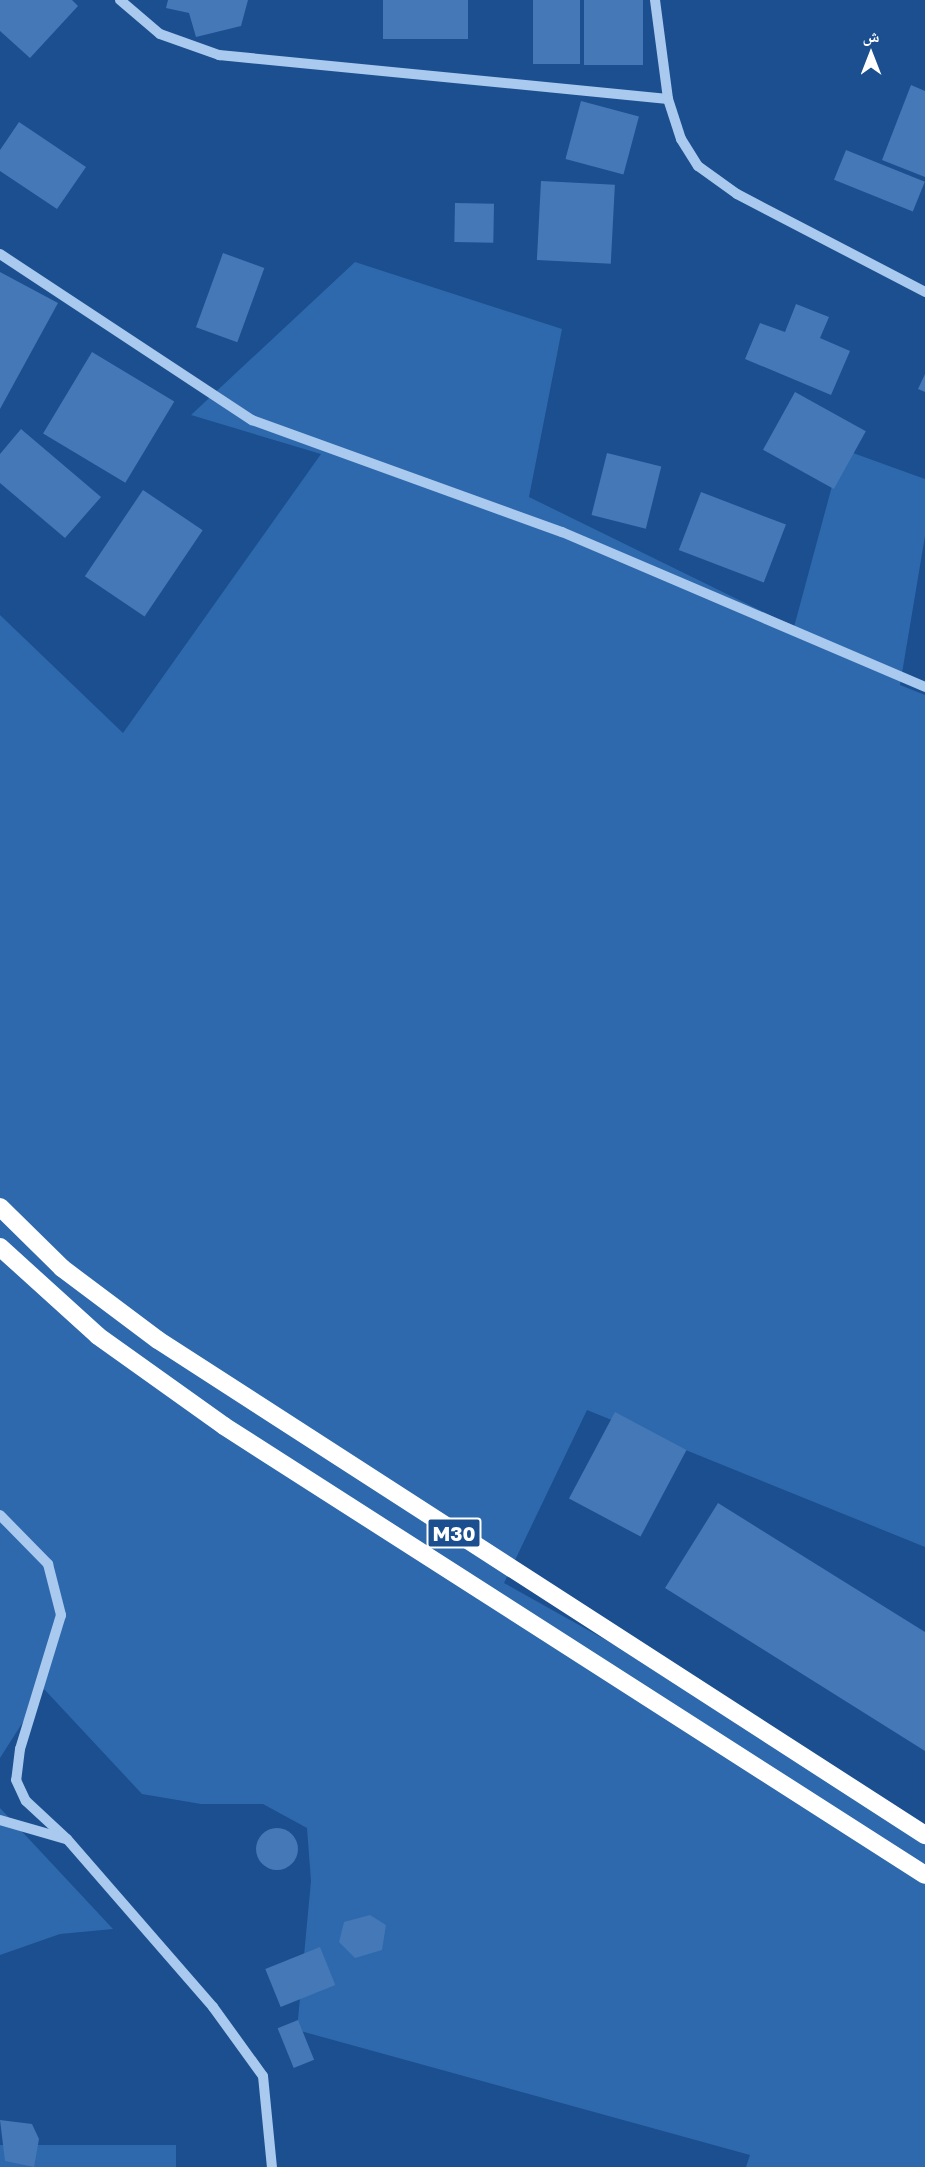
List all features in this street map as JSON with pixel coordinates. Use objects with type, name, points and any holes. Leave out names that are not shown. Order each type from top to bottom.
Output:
[{"type":"highway","name":"M30","points":[[0,1207],[62,1268],[158,1340],[925,1835]]},
{"type":"highway","name":"M30","points":[[0,1247],[98,1336],[224,1426],[925,1875]]},
{"type":"street","points":[[120,0],[160,34],[219,55],[668,99]]},
{"type":"street","points":[[655,0],[668,99],[681,139],[698,166],[737,194],[925,292]]},
{"type":"street","points":[[0,254],[252,420],[573,537],[925,687]]},
{"type":"street","points":[[0,1515],[48,1564],[61,1615],[20,1749],[16,1780],[26,1801],[67,1839],[213,2007],[263,2076],[272,2167]]},
{"type":"street","points":[[0,1820],[67,1839]]},
{"type":"shaded area","points":[[355,262],[562,329],[529,497],[794,627],[842,449],[925,479],[925,536],[900,685],[925,695],[925,1547],[587,1410],[504,1583],[804,1751],[925,1841],[925,2167],[746,2167],[750,2155],[297,2030],[311,1881],[307,1828],[263,1804],[201,1804],[142,1794],[44,1689],[0,1758],[0,615],[123,733],[321,454],[191,415]]},
{"type":"shaded area","points":[[0,1808],[113,1929],[60,1934],[0,1955]]},
{"type":"shaded area","points":[[0,2145],[176,2145],[176,2167],[0,2167]]},
{"type":"building","points":[[0,0],[72,0],[78,6],[30,58],[0,31]]},
{"type":"building","points":[[168,0],[248,0],[241,26],[196,37],[189,13],[166,8]]},
{"type":"building","points":[[383,0],[468,0],[468,39],[383,39]]},
{"type":"building","points":[[533,0],[580,0],[580,64],[533,64]]},
{"type":"building","points":[[584,0],[643,0],[643,65],[584,65]]},
{"type":"building","points":[[911,85],[925,91],[925,177],[882,160]]},
{"type":"building","points":[[581,101],[639,117],[623,174],[565,159]]},
{"type":"building","points":[[19,122],[86,167],[57,209],[0,171],[0,150]]},
{"type":"building","points":[[846,150],[925,182],[913,212],[834,180]]},
{"type":"building","points":[[541,181],[615,185],[611,264],[537,260]]},
{"type":"building","points":[[455,203],[494,204],[493,243],[454,242]]},
{"type":"building","points":[[223,253],[264,268],[237,342],[196,327]]},
{"type":"building","points":[[0,272],[58,303],[0,409]]},
{"type":"building","points":[[796,304],[829,317],[820,338],[850,351],[831,395],[745,359],[760,323],[785,332]]},
{"type":"building","points":[[92,352],[174,401],[125,483],[43,433]]},
{"type":"building","points":[[925,374],[925,392],[918,389]]},
{"type":"building","points":[[795,392],[866,431],[834,489],[763,450]]},
{"type":"building","points":[[21,429],[101,497],[65,538],[0,483],[0,454]]},
{"type":"building","points":[[607,453],[661,467],[646,529],[592,515]]},
{"type":"building","points":[[143,490],[203,530],[145,616],[85,576]]},
{"type":"building","points":[[701,492],[786,525],[764,582],[679,550]]},
{"type":"building","points":[[615,1412],[687,1450],[641,1537],[569,1499]]},
{"type":"building","points":[[718,1503],[925,1632],[925,1751],[665,1588]]},
{"type":"building","points":[[277,1828],[285,1829],[292,1834],[297,1841],[297,1857],[292,1864],[285,1869],[277,1870],[269,1869],[262,1864],[257,1857],[256,1849],[257,1841],[262,1834],[269,1829]]},
{"type":"building","points":[[370,1915],[386,1925],[382,1950],[355,1958],[339,1942],[344,1922]]},
{"type":"building","points":[[320,1947],[335,1985],[281,2007],[265,1969]]},
{"type":"building","points":[[298,2020],[314,2060],[294,2068],[278,2028]]},
{"type":"building","points":[[0,2120],[32,2124],[39,2139],[34,2167],[5,2161]]}]
